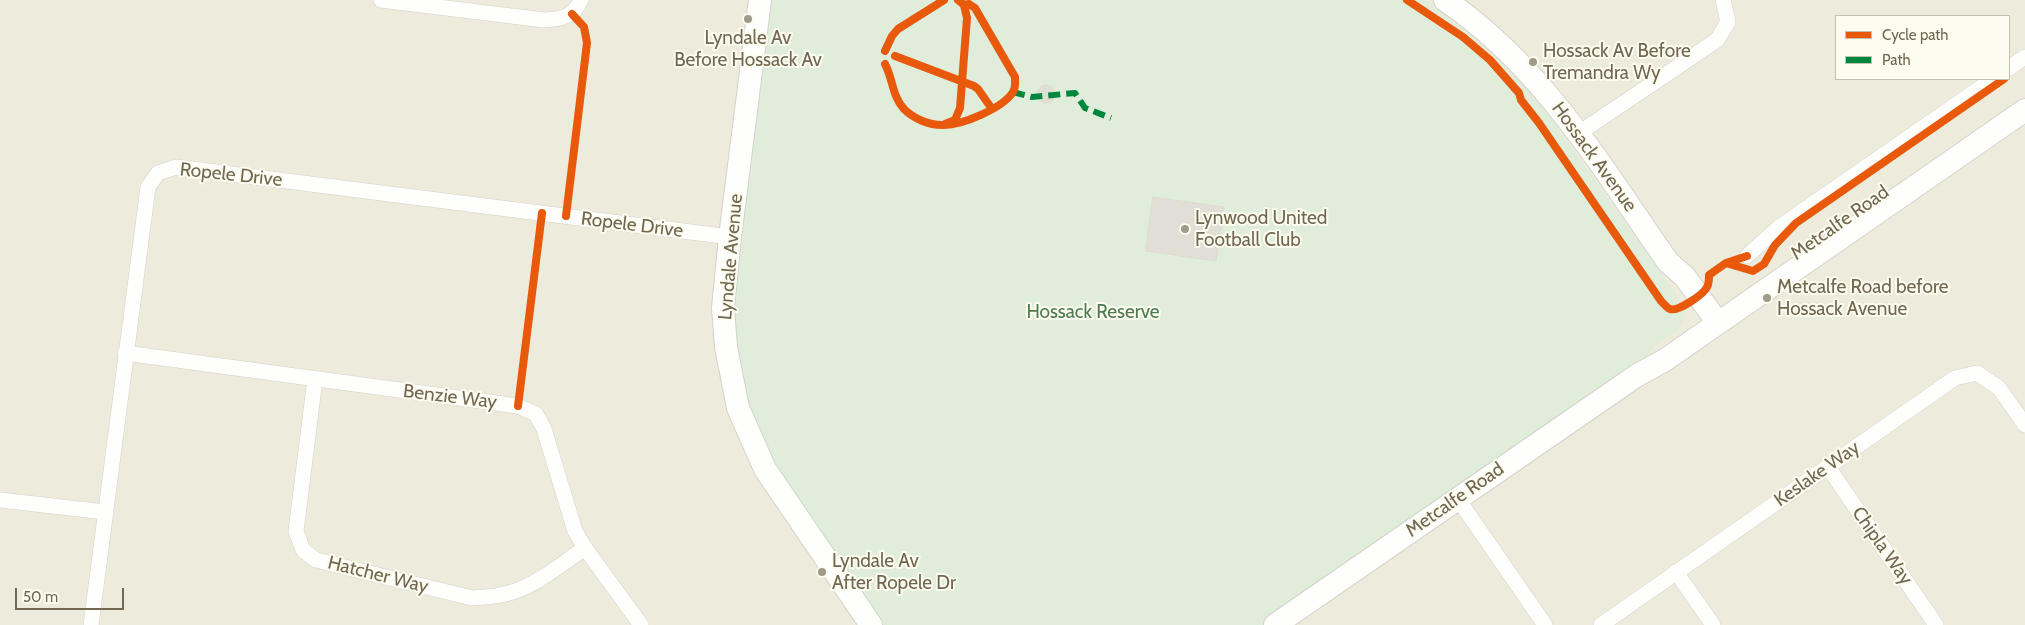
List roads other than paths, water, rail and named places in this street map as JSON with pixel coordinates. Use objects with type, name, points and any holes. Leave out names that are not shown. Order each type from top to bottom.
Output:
[{"type":"street","points":[[381,0],[544,20],[559,19],[572,14],[577,9],[581,0]]},
{"type":"street","name":"Lyndale Avenue","points":[[760,0],[730,237],[724,308],[726,347],[738,408],[764,469],[871,625]]},
{"type":"street","name":"Hossack Avenue","points":[[1444,0],[1478,25],[1514,57],[1555,101],[1668,262],[1674,282],[1708,322]]},
{"type":"street","points":[[1579,133],[1717,40],[1728,22],[1723,0]]},
{"type":"street","points":[[2010,67],[2025,57]]},
{"type":"street","points":[[1747,256],[1778,228],[1992,80]]},
{"type":"street","name":"Metcalfe Road","points":[[1275,625],[1636,376],[1665,360],[1708,322],[2025,100]]},
{"type":"street","name":"Ropele Drive","points":[[91,625],[148,187],[158,173],[176,167],[730,237]]},
{"type":"street","name":"Benzie Way","points":[[125,354],[518,406],[536,414],[544,429],[574,531],[641,625]]},
{"type":"street","name":"Keslake Way","points":[[1601,625],[1956,378],[1977,373],[1999,388],[2025,425]]},
{"type":"street","name":"Hatcher Way","points":[[315,379],[296,531],[303,550],[316,560],[472,598],[496,597],[519,590],[541,578],[585,548]]},
{"type":"street","name":"Chipla Way","points":[[1828,467],[1936,625]]},
{"type":"street","points":[[1458,499],[1545,625]]},
{"type":"street","points":[[0,500],[105,512]]},
{"type":"street","points":[[1676,572],[1713,625]]},
{"type":"place","name":"Lyndale Av Before Hossack Av","points":[[748,19]]},
{"type":"place","name":"Hossack Av Before Tremandra Wy","points":[[1533,62]]},
{"type":"place","name":"Lynwood United Football Club","points":[[1185,229]]},
{"type":"place","name":"Metcalfe Road before Hossack Avenue","points":[[1767,298]]},
{"type":"place","name":"Lyndale Av After Ropele Dr","points":[[822,572]]},
{"type":"park label","name":"Hossack Reserve","points":[[1093,312]]}]
